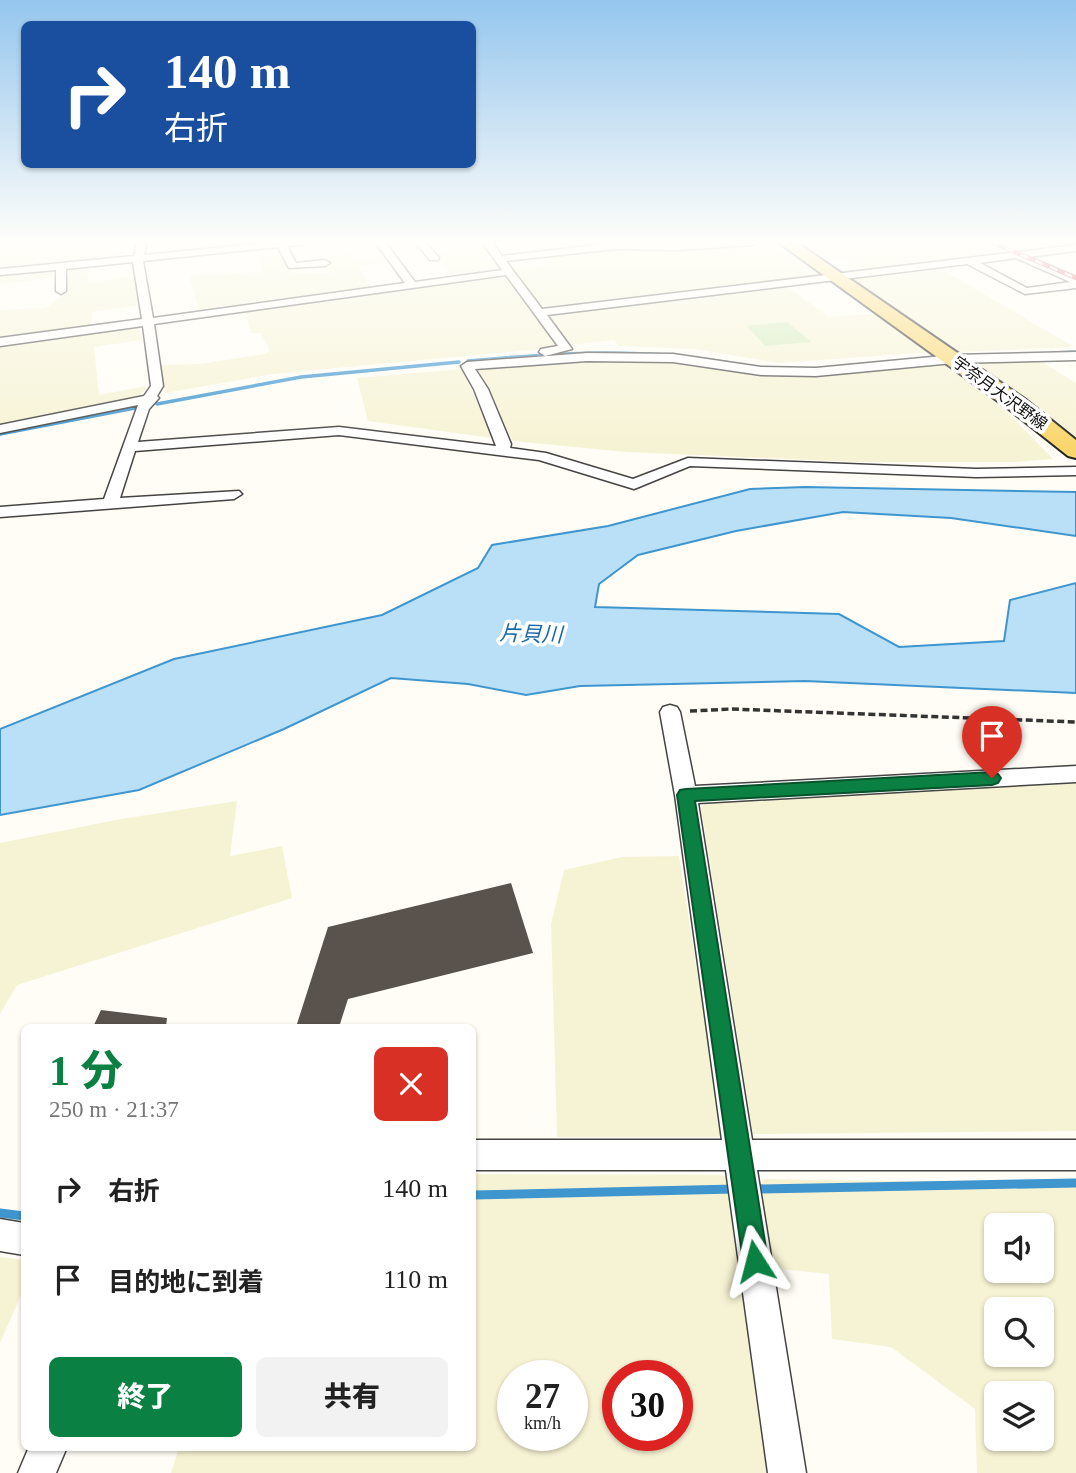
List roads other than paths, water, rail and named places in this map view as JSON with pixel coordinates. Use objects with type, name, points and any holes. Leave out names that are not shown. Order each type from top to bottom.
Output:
[{"type":"main road","name":"宇奈月大沢野線","points":[[885,311],[1076,451]]},
{"type":"street","points":[[111,503],[142,410],[152,398],[157,386],[146,311]]},
{"type":"street","points":[[0,342],[223,311]]},
{"type":"street","points":[[502,450],[504,444],[481,389],[463,359],[566,349],[541,312],[552,311]]},
{"type":"street","points":[[467,366],[587,357],[673,358],[761,371],[805,372],[953,359],[1076,356]]},
{"type":"street","points":[[0,429],[152,398]]},
{"type":"street","points":[[130,447],[339,431],[541,456],[634,484],[688,462],[976,473],[1076,471]]},
{"type":"street","points":[[0,512],[234,494]]},
{"type":"street","points":[[670,712],[686,795],[788,1473]]},
{"type":"street","points":[[686,795],[1076,774]]},
{"type":"street","points":[[476,1155],[1076,1154]]},
{"type":"street","points":[[0,1236],[21,1239]]},
{"type":"street","points":[[37,1473],[46,1451]]},
{"type":"water","name":"片貝川","points":[[805,487],[1076,492],[1076,536],[951,518],[843,512],[736,531],[638,555],[599,584],[595,607],[839,614],[899,647],[1004,641],[1010,600],[1076,583],[1076,693],[805,681],[580,686],[526,695],[468,684],[391,678],[284,729],[139,790],[0,815],[0,729],[174,659],[382,615],[478,568],[492,545],[608,526],[750,489]]},
{"type":"waterway","points":[[1050,353],[1076,352]]},
{"type":"waterway","points":[[468,361],[566,354],[631,353],[729,363]]},
{"type":"waterway","points":[[157,404],[301,377],[459,362]]},
{"type":"waterway","points":[[0,434],[135,408]]},
{"type":"waterway","points":[[756,1189],[1076,1183]]},
{"type":"waterway","points":[[476,1195],[735,1189]]},
{"type":"waterway","points":[[0,1213],[21,1216]]}]
